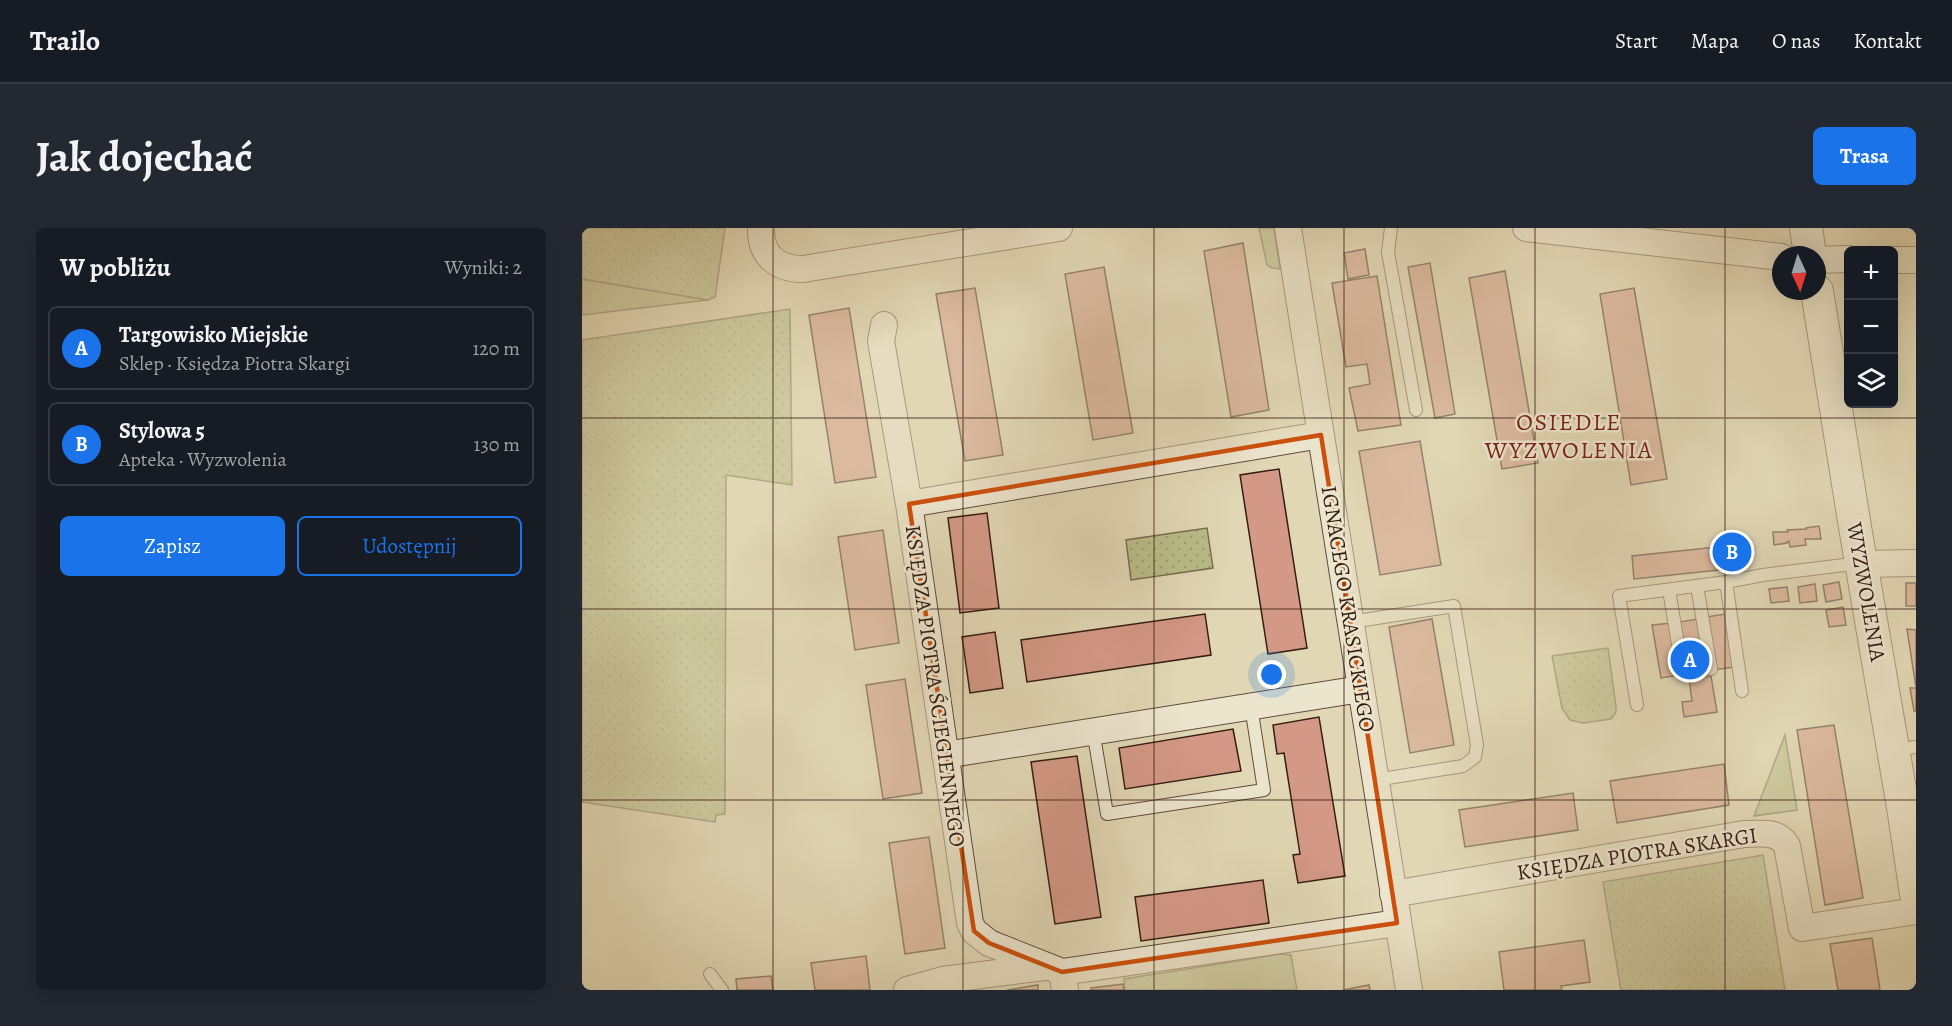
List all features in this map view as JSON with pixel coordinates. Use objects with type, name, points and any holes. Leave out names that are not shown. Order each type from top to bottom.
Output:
[{"type":"street","points":[[761,228],[761,238],[766,253],[779,264],[792,269],[829,266],[1059,228]]},
{"type":"street","name":"IGNACEGO KRASICKIEGO","points":[[1288,228],[1409,990]]},
{"type":"street","points":[[1526,228],[1772,256]]},
{"type":"street","points":[[1806,228],[1809,246]]},
{"type":"street","points":[[1826,260],[1844,259]]},
{"type":"street","points":[[1898,260],[1916,260]]},
{"type":"street","name":"WYZWOLENIA","points":[[1818,300],[1862,564],[1905,748],[1916,894]]},
{"type":"street","name":"KSIĘDZA PIOTRA ŚCIEGIENNEGO","points":[[884,325],[881,341],[909,504],[968,915],[974,931],[971,941],[975,976]]},
{"type":"street","points":[[909,504],[1321,435]]},
{"type":"street","points":[[1862,564],[1916,563]]},
{"type":"street","points":[[945,755],[1361,688]]},
{"type":"street","name":"KSIĘDZA PIOTRA SKARGI","points":[[1393,894],[1653,849],[1763,833],[1778,835],[1783,838],[1787,846],[1802,928],[1916,911]]},
{"type":"street","points":[[907,990],[944,980],[975,976],[1058,976],[1397,923]]},
{"type":"street","points":[[974,931],[989,943],[1058,976]]},
{"type":"lane","points":[[1391,228],[1388,252],[1416,410]]},
{"type":"lane","points":[[1637,705],[1619,596],[1762,575],[1862,564]]},
{"type":"lane","points":[[1726,582],[1743,691]]},
{"type":"lane","points":[[1697,586],[1710,669]]},
{"type":"lane","points":[[1669,590],[1683,674]]},
{"type":"lane","points":[[1351,622],[1454,606],[1477,745],[1475,758],[1463,766],[1375,780]]},
{"type":"lane","points":[[1092,730],[1107,814],[1264,790],[1251,706]]},
{"type":"lane","points":[[710,974],[722,990]]},
{"type":"highlighted area","points":[[1321,435],[1397,923],[1062,972],[989,943],[974,931],[909,504]]},
{"type":"green space","points":[[582,228],[725,228],[715,297],[708,300],[582,279]]},
{"type":"green space","points":[[1259,228],[1274,228],[1280,269],[1267,265]]},
{"type":"green space","points":[[582,279],[708,300],[582,315]]},
{"type":"green space","points":[[790,309],[792,485],[726,475],[725,814],[716,815],[715,822],[582,802],[582,340]]},
{"type":"green space","points":[[1207,528],[1213,568],[1131,580],[1126,540]]},
{"type":"green space","points":[[1608,648],[1616,712],[1611,719],[1583,723],[1570,720],[1562,708],[1552,656]]},
{"type":"green space","points":[[1785,735],[1797,810],[1754,816]]},
{"type":"green space","points":[[1763,855],[1785,990],[1621,990],[1603,882]]},
{"type":"green space","points":[[1281,954],[1291,955],[1297,990],[1125,990],[1124,979]]},
{"type":"building","points":[[1243,243],[1269,410],[1231,417],[1204,251]]},
{"type":"building","points":[[1365,249],[1369,275],[1348,279],[1344,253]]},
{"type":"building","points":[[1430,263],[1455,414],[1435,418],[1408,267]]},
{"type":"building","points":[[1104,267],[1133,433],[1093,440],[1065,274]]},
{"type":"building","points":[[1505,271],[1538,463],[1502,469],[1469,278]]},
{"type":"building","points":[[1377,276],[1401,425],[1358,431],[1349,388],[1370,384],[1367,364],[1346,367],[1332,283]]},
{"type":"building","points":[[975,288],[1003,455],[965,461],[936,294]]},
{"type":"building","points":[[1634,288],[1667,479],[1631,485],[1600,294]]},
{"type":"building","points":[[849,308],[876,477],[835,483],[809,315]]},
{"type":"building","points":[[1420,441],[1441,565],[1380,575],[1359,451]]},
{"type":"building","points":[[1279,469],[1307,648],[1268,654],[1240,475]]},
{"type":"building","points":[[987,513],[999,608],[960,613],[948,518]]},
{"type":"building","points":[[1819,526],[1821,539],[1805,539],[1806,545],[1790,547],[1789,541],[1774,545],[1773,532],[1788,532],[1787,530]]},
{"type":"building","points":[[883,530],[899,643],[855,650],[838,537]]},
{"type":"building","points":[[1745,544],[1747,567],[1634,579],[1632,556]]},
{"type":"building","points":[[1839,582],[1842,599],[1826,602],[1823,585]]},
{"type":"building","points":[[1906,583],[1916,583],[1916,606],[1906,606]]},
{"type":"building","points":[[1815,584],[1817,601],[1800,603],[1798,587]]},
{"type":"building","points":[[1787,587],[1789,601],[1771,603],[1769,589]]},
{"type":"building","points":[[1843,607],[1846,625],[1829,627],[1826,610]]},
{"type":"building","points":[[1205,614],[1211,655],[1027,682],[1021,640]]},
{"type":"building","points":[[1725,614],[1734,667],[1714,670],[1706,617]]},
{"type":"building","points":[[1432,619],[1454,745],[1410,753],[1389,627]]},
{"type":"building","points":[[1698,619],[1706,672],[1687,674],[1679,622]]},
{"type":"building","points":[[1672,623],[1680,675],[1661,678],[1652,625]]},
{"type":"building","points":[[1907,629],[1916,630],[1916,688]]},
{"type":"building","points":[[995,632],[1003,688],[970,693],[962,637]]},
{"type":"building","points":[[1711,676],[1717,712],[1684,717],[1682,702],[1692,701],[1689,679]]},
{"type":"building","points":[[905,679],[922,793],[883,799],[866,685]]},
{"type":"building","points":[[1910,688],[1916,688],[1916,711],[1914,711]]},
{"type":"building","points":[[1319,717],[1345,876],[1298,883],[1293,855],[1300,854],[1284,753],[1277,754],[1273,725]]},
{"type":"building","points":[[1834,725],[1863,898],[1825,905],[1797,730]]},
{"type":"building","points":[[1233,729],[1241,771],[1125,789],[1119,748]]},
{"type":"building","points":[[1077,756],[1101,917],[1055,924],[1031,762]]},
{"type":"building","points":[[1724,764],[1729,805],[1617,823],[1610,781]]},
{"type":"building","points":[[1573,793],[1578,830],[1465,847],[1459,810]]},
{"type":"building","points":[[929,837],[945,948],[905,954],[889,843]]},
{"type":"building","points":[[1263,880],[1269,923],[1141,941],[1135,897]]},
{"type":"building","points":[[1872,938],[1880,990],[1838,990],[1830,944]]},
{"type":"building","points":[[1584,940],[1590,982],[1561,986],[1562,990],[1504,990],[1499,952]]},
{"type":"building","points":[[866,956],[870,990],[815,990],[811,963]]},
{"type":"building","points":[[771,976],[773,990],[737,990],[736,979]]},
{"type":"building","points":[[1123,984],[1124,990],[1091,990],[1091,988]]},
{"type":"building","points":[[1038,985],[1038,990],[1007,990]]},
{"type":"building","points":[[1369,985],[1370,990],[1343,990]]},
{"type":"place","name":"Stylowa 5","points":[[1732,552]]},
{"type":"place","name":"Targowisko Miejskie","points":[[1690,660]]},
{"type":"district","name":"OSIEDLE WYZWOLENIA","points":[[1569,436]]}]
